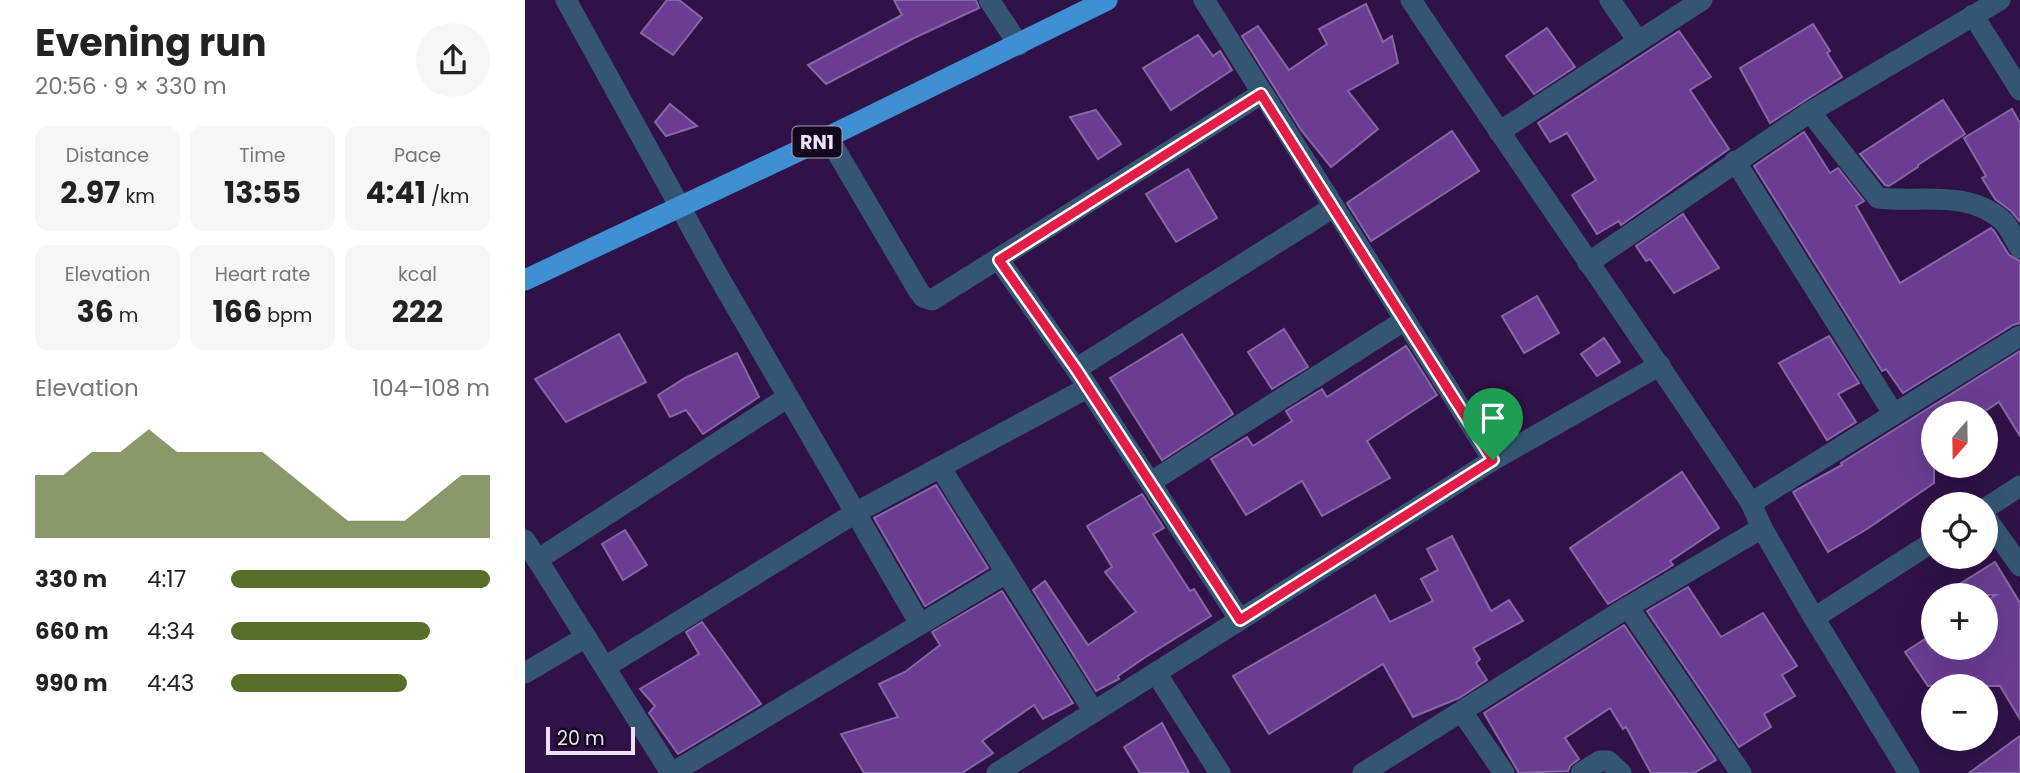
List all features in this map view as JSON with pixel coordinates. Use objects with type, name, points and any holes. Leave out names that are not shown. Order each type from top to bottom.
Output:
[{"type":"highway","name":"RN1","points":[[525,279],[1019,45],[1107,0]]},
{"type":"street","points":[[566,0],[717,274],[920,624]]},
{"type":"street","points":[[989,0],[1019,45]]},
{"type":"street","points":[[1204,0],[1332,208],[1493,460]]},
{"type":"street","points":[[1411,0],[1751,503],[1762,528],[1814,618],[1909,773]]},
{"type":"street","points":[[1610,0],[1638,41]]},
{"type":"street","points":[[1499,132],[1702,0]]},
{"type":"street","points":[[1588,263],[1810,111],[2000,0]]},
{"type":"street","points":[[1973,15],[2020,90]]},
{"type":"street","points":[[828,136],[923,297],[932,300],[1261,94]]},
{"type":"street","points":[[1810,111],[1878,198],[1920,198],[1978,204],[2004,222],[2020,248]]},
{"type":"street","points":[[1735,161],[1893,413]]},
{"type":"street","points":[[605,667],[855,513],[940,467],[1082,379],[1332,208]]},
{"type":"street","points":[[999,260],[1151,482],[1240,620]]},
{"type":"street","points":[[1151,482],[1405,320]]},
{"type":"street","points":[[1751,503],[2020,336]]},
{"type":"street","points":[[997,773],[1493,460],[1660,365]]},
{"type":"street","points":[[537,560],[788,397]]},
{"type":"street","points":[[940,467],[1094,712]]},
{"type":"street","points":[[1998,500],[2020,486]]},
{"type":"street","points":[[1363,773],[1388,767],[1462,712],[1628,607],[1762,528]]},
{"type":"street","points":[[1998,535],[2020,566]]},
{"type":"street","points":[[525,541],[672,773],[1006,573]]},
{"type":"street","points":[[1814,618],[1921,549]]},
{"type":"street","points":[[1628,607],[1741,773]]},
{"type":"street","points":[[525,673],[586,637]]},
{"type":"street","points":[[1156,673],[1220,773]]},
{"type":"street","points":[[1462,712],[1504,773]]},
{"type":"street","points":[[1581,773],[1599,761],[1608,761],[1621,773]]},
{"type":"building","points":[[667,0],[679,0],[702,18],[673,55],[641,33]]},
{"type":"building","points":[[894,0],[976,0],[979,8],[826,84],[808,65],[902,15]]},
{"type":"building","points":[[1366,4],[1383,42],[1392,36],[1398,63],[1348,91],[1378,129],[1331,167],[1301,130],[1242,36],[1258,26],[1289,70],[1327,44],[1319,29]]},
{"type":"building","points":[[1813,24],[1842,77],[1770,123],[1740,68]]},
{"type":"building","points":[[1547,28],[1575,67],[1534,94],[1506,56]]},
{"type":"building","points":[[1679,31],[1711,77],[1690,90],[1729,149],[1621,225],[1619,221],[1597,234],[1572,195],[1596,180],[1567,133],[1550,142],[1538,123]]},
{"type":"building","points":[[1198,35],[1213,56],[1220,51],[1232,70],[1171,110],[1143,68]]},
{"type":"building","points":[[1943,100],[1965,134],[1889,186],[1885,185],[1860,154]]},
{"type":"building","points":[[670,104],[697,126],[666,136],[655,122]]},
{"type":"building","points":[[2012,109],[2020,123],[2020,222],[1995,199],[1982,178],[1986,176],[1964,138]]},
{"type":"building","points":[[1096,110],[1121,144],[1098,159],[1070,117]]},
{"type":"building","points":[[1452,131],[1479,171],[1371,241],[1347,203]]},
{"type":"building","points":[[1804,132],[1830,173],[1838,168],[1864,201],[1856,206],[1900,283],[1991,228],[2009,255],[2020,261],[2020,323],[1903,393],[1886,369],[1882,371],[1754,166]]},
{"type":"building","points":[[1188,169],[1217,218],[1176,242],[1146,194]]},
{"type":"building","points":[[1683,214],[1719,268],[1674,293],[1650,259],[1646,261],[1636,246]]},
{"type":"building","points":[[1537,296],[1559,333],[1524,353],[1502,316]]},
{"type":"building","points":[[1284,329],[1308,367],[1272,389],[1248,352]]},
{"type":"building","points":[[619,334],[646,382],[566,422],[535,379]]},
{"type":"building","points":[[1182,334],[1233,414],[1162,460],[1110,378]]},
{"type":"building","points":[[1829,336],[1859,383],[1838,394],[1856,422],[1827,440],[1779,363]]},
{"type":"building","points":[[1604,338],[1620,362],[1597,376],[1581,354]]},
{"type":"building","points":[[1406,346],[1437,395],[1367,441],[1390,478],[1322,516],[1302,481],[1246,515],[1211,459],[1247,437],[1253,446],[1292,421],[1286,411],[1322,389],[1327,397]]},
{"type":"building","points":[[2020,351],[2020,436],[1999,401],[1940,401]]},
{"type":"building","points":[[737,353],[759,397],[703,434],[686,410],[670,417],[658,395],[685,378]]},
{"type":"building","points":[[1921,413],[1921,478],[1934,478],[1934,483],[1828,552],[1793,492],[1842,465],[1841,463]]},
{"type":"building","points":[[1682,472],[1719,528],[1670,561],[1673,565],[1608,604],[1570,548]]},
{"type":"building","points":[[936,485],[988,568],[925,606],[874,518]]},
{"type":"building","points":[[1142,494],[1164,528],[1153,534],[1190,591],[1194,589],[1211,616],[1144,658],[1118,676],[1119,679],[1096,691],[1033,590],[1045,581],[1088,645],[1136,612],[1105,572],[1112,567],[1087,526]]},
{"type":"building","points":[[625,530],[647,565],[623,580],[602,544]]},
{"type":"building","points":[[1452,536],[1491,611],[1509,600],[1523,621],[1473,648],[1480,659],[1476,663],[1487,680],[1459,698],[1413,717],[1383,664],[1269,734],[1233,676],[1375,595],[1390,622],[1433,601],[1421,579],[1438,570],[1427,549]]},
{"type":"building","points":[[1998,567],[2020,603],[2020,719],[1998,686],[1998,674],[1921,676],[1905,652],[1921,642],[1921,660],[1998,660],[1998,583],[1961,583],[1984,569]]},
{"type":"building","points":[[1688,587],[1721,637],[1763,613],[1797,666],[1782,675],[1795,696],[1764,714],[1771,727],[1739,747],[1647,611]]},
{"type":"building","points":[[1002,591],[1073,703],[1043,719],[1034,705],[982,741],[993,753],[962,773],[864,773],[841,734],[898,717],[879,684],[905,672],[940,645],[932,632]]},
{"type":"building","points":[[702,622],[761,704],[678,754],[649,713],[655,706],[640,689],[699,654],[686,632]]},
{"type":"building","points":[[1624,625],[1716,760],[1694,773],[1651,773],[1626,727],[1623,729],[1610,708],[1565,738],[1579,759],[1568,771],[1519,773],[1484,713]]},
{"type":"building","points":[[1162,723],[1189,773],[1140,773],[1124,747]]},
{"type":"building","points":[[2020,736],[2020,773],[1969,773]]},
{"type":"route","points":[[1261,94],[1493,460],[1240,620],[1076,369],[999,260],[1261,94]]}]
